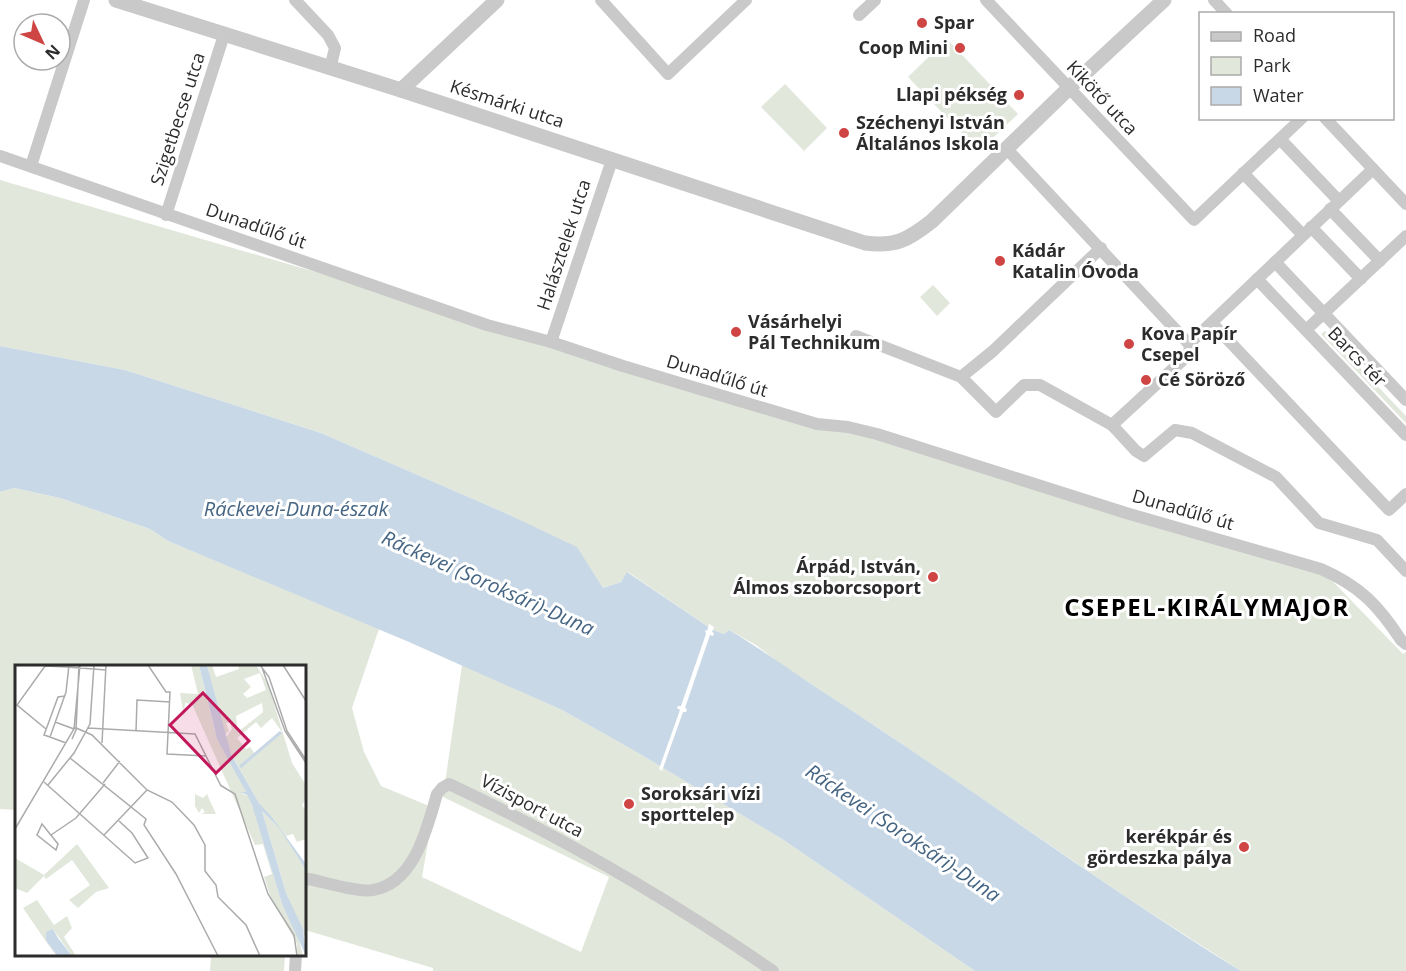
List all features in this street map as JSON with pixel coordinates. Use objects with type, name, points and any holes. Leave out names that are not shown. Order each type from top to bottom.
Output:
[{"type":"street","points":[[32,166],[84,0]]},
{"type":"street","name":"Késmárki utca","points":[[116,0],[401,90],[865,243],[894,244],[915,234],[932,221],[1006,148]]},
{"type":"street","points":[[295,0],[328,35],[335,48],[330,69]]},
{"type":"street","points":[[401,90],[497,0]]},
{"type":"street","points":[[601,0],[668,74],[746,0]]},
{"type":"street","points":[[859,15],[875,0]]},
{"type":"street","name":"Kikötő utca","points":[[986,0],[1194,220],[1243,173]]},
{"type":"street","points":[[1112,425],[1186,357],[1190,350],[1189,344],[1006,148],[1164,0]]},
{"type":"street","points":[[1214,0],[1225,12]]},
{"type":"street","name":"Szigetbecse utca","points":[[166,214],[224,35]]},
{"type":"street","points":[[1300,120],[1243,173],[1361,279]]},
{"type":"street","points":[[1327,120],[1406,204]]},
{"type":"street","points":[[1280,139],[1380,261]]},
{"type":"street","name":"Dunadűlő út","points":[[0,156],[486,325],[551,342],[794,418],[831,427],[848,427],[877,434],[1126,513],[1321,569],[1335,575],[1362,593],[1376,606],[1406,644]]},
{"type":"street","name":"Halásztelek utca","points":[[551,342],[612,160]]},
{"type":"street","points":[[1189,344],[1372,169]]},
{"type":"street","points":[[1306,330],[1406,236]]},
{"type":"street","points":[[961,377],[993,351],[1101,248]]},
{"type":"street","name":"Barcs tér","points":[[1275,262],[1406,400]]},
{"type":"street","name":"Barcs tér","points":[[1257,279],[1406,435]]},
{"type":"street","points":[[1212,323],[1389,510],[1406,494]]},
{"type":"street","points":[[856,336],[961,377],[996,411],[1024,385],[1040,385],[1112,425],[1136,451],[1144,456],[1175,430],[1192,433],[1276,477],[1319,522],[1377,540],[1406,571]]},
{"type":"street","name":"Vízisport utca","points":[[306,880],[362,890],[374,890],[396,880],[411,863],[437,794],[449,784],[619,872],[773,971]]},
{"type":"street","points":[[295,971],[296,956]]},
{"type":"green space","points":[[947,39],[1018,114],[979,151],[908,77]]},
{"type":"green space","points":[[785,84],[827,128],[804,151],[761,107]]},
{"type":"green space","points":[[0,180],[1316,564],[1403,654],[1406,652],[1406,971],[1241,971],[1129,899],[782,665],[756,645],[729,630],[724,634],[713,630],[628,572],[621,582],[603,588],[576,547],[503,512],[321,433],[125,370],[0,346]]},
{"type":"green space","points":[[933,285],[950,303],[937,316],[920,297]]},
{"type":"green space","points":[[1325,331],[1406,416],[1406,423],[1321,334]]},
{"type":"green space","points":[[14,488],[60,498],[150,529],[168,541],[379,629],[352,708],[364,752],[381,786],[434,808],[422,877],[581,952],[609,877],[443,797],[462,665],[562,710],[633,750],[782,839],[975,971],[433,971],[433,968],[306,930],[306,665],[15,665],[15,810],[0,809],[0,492]]},
{"type":"green space","points":[[211,956],[285,956],[284,971],[210,971]]},
{"type":"water","name":"Ráckevei-Duna-észak","points":[[0,346],[125,370],[321,433],[503,512],[577,547],[603,588],[621,582],[627,572],[713,630],[724,634],[729,630],[754,646],[1137,904],[1241,971],[975,971],[782,839],[562,710],[409,642],[168,541],[150,529],[60,498],[14,488],[0,492]]},
{"type":"pier","points":[[709,624],[714,627],[712,632],[714,633],[713,636],[710,635],[685,708],[686,712],[683,712],[662,771],[659,769],[680,710],[677,708],[681,706],[706,634],[705,630],[707,631]]},
{"type":"place","name":"Spar","points":[[922,23]]},
{"type":"place","name":"Coop Mini","points":[[960,48]]},
{"type":"place","name":"Llapi pékség","points":[[1019,95]]},
{"type":"place","name":"Széchenyi István Általános Iskola","points":[[844,133]]},
{"type":"place","name":"Kádár Katalin Óvoda","points":[[1000,261]]},
{"type":"place","name":"Vásárhelyi Pál Technikum","points":[[736,332]]},
{"type":"place","name":"Kova Papír Csepel","points":[[1129,344]]},
{"type":"place","name":"Cé Söröző","points":[[1146,380]]},
{"type":"place","name":"Árpád, István, Álmos szoborcsoport","points":[[933,577]]},
{"type":"place","name":"Soroksári vízi sporttelep","points":[[629,804]]},
{"type":"place","name":"kerékpár és gördeszka pálya","points":[[1244,847]]},
{"type":"district","name":"CSEPEL-KIRÁLYMAJOR","points":[[1207,608]]},
{"type":"water label","name":"Ráckevei (Soroksári)-Duna","points":[[488,583]]},
{"type":"water label","name":"Ráckevei (Soroksári)-Duna","points":[[903,833]]}]
